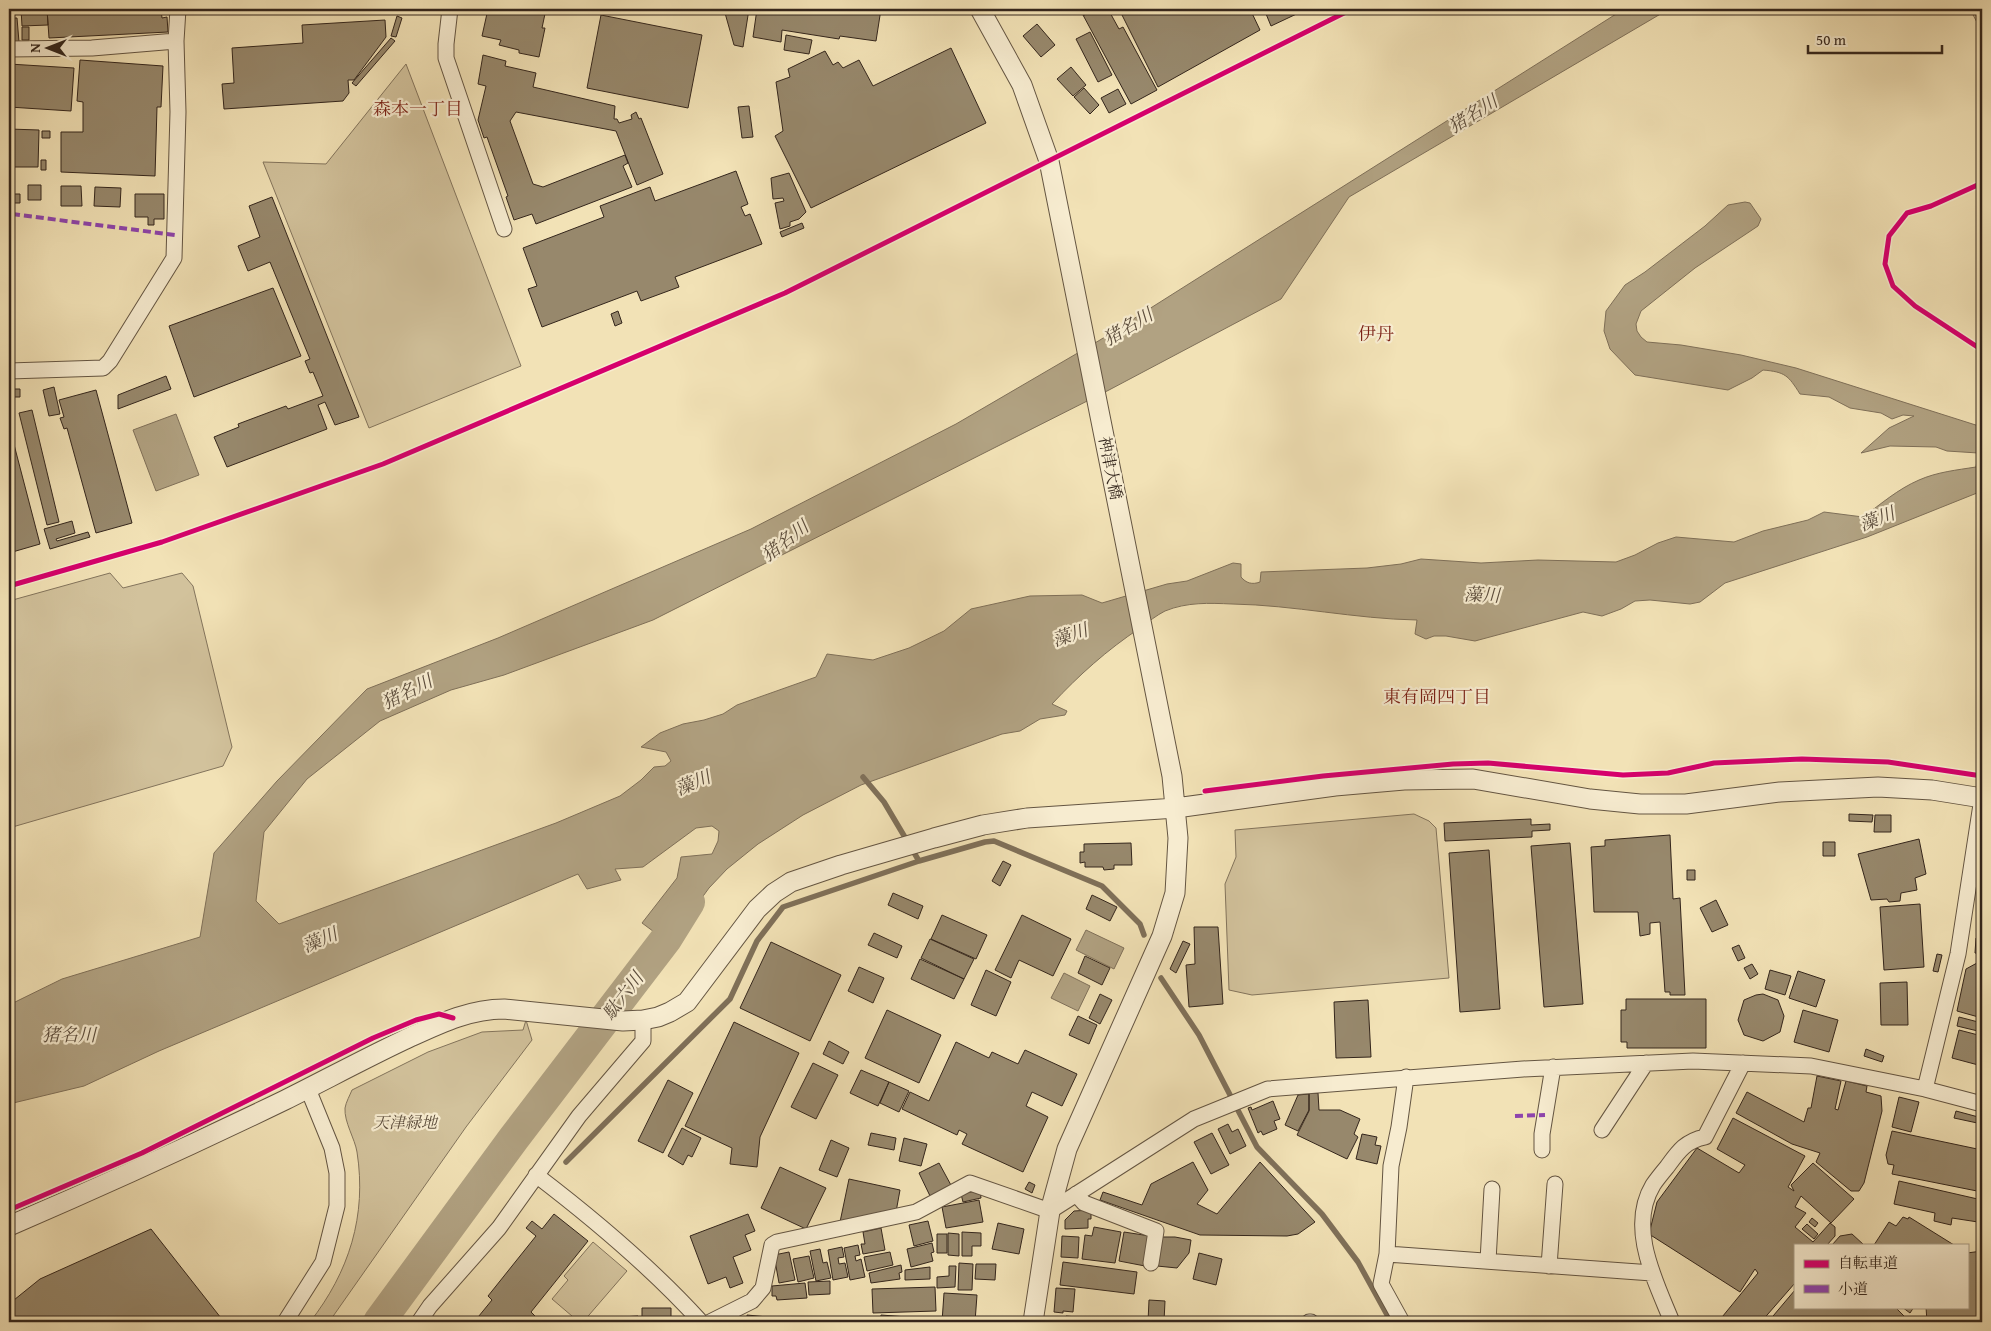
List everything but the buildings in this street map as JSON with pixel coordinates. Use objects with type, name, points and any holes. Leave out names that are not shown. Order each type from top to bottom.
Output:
[{"type":"street","points":[[9,371],[103,368],[110,362],[174,258],[178,112],[176,41],[178,9]]},
{"type":"street","points":[[450,9],[446,58],[504,229]]},
{"type":"street","name":"神津大橋","points":[[980,9],[1022,85],[1049,161],[1172,776],[1176,808],[1178,871],[1169,918],[1067,1149],[1050,1211],[1033,1322]]},
{"type":"street","points":[[9,50],[92,48],[176,41]]},
{"type":"street","points":[[9,1226],[144,1168],[308,1089],[389,1047],[461,1015],[489,1009],[623,1021],[643,1020],[670,1012],[687,1002],[757,909],[774,894],[791,882],[840,864],[983,825],[1027,818],[1176,808],[1335,786],[1404,780],[1474,779],[1590,799],[1640,804],[1686,804],[1780,792],[1878,787],[1932,790],[1982,798],[1958,954],[1925,1089]]},
{"type":"street","points":[[419,1322],[430,1306],[498,1228],[579,1116],[643,1041],[643,1020]]},
{"type":"street","points":[[710,1322],[752,1302],[763,1288],[772,1245],[777,1242],[916,1212],[970,1183],[1050,1211],[1194,1119],[1268,1089],[1553,1067],[1693,1061],[1811,1066],[1925,1089],[1982,1104]]},
{"type":"street","points":[[1602,1130],[1646,1063]]},
{"type":"street","points":[[1672,1322],[1652,1273],[1642,1232],[1650,1191],[1682,1146],[1695,1139],[1705,1137],[1743,1063]]},
{"type":"street","points":[[1542,1150],[1542,1134],[1553,1067]]},
{"type":"street","points":[[1402,1322],[1381,1284],[1387,1254],[1391,1166],[1400,1127],[1406,1077]]},
{"type":"street","points":[[285,1322],[323,1262],[337,1206],[337,1173],[332,1148],[308,1089]]},
{"type":"street","points":[[536,1175],[570,1201],[666,1284],[701,1322]]},
{"type":"street","points":[[1549,1266],[1555,1184]]},
{"type":"street","points":[[1488,1261],[1492,1189]]},
{"type":"street","points":[[1076,1194],[1084,1203],[1156,1231],[1151,1263]]},
{"type":"street","points":[[1387,1254],[1652,1273]]},
{"type":"green space","points":[[1970,9],[1982,9],[1982,32]]},
{"type":"green space","points":[[406,64],[521,366],[369,428],[263,162],[326,164]]},
{"type":"green space","points":[[110,573],[123,588],[182,573],[193,586],[232,747],[223,766],[9,828],[9,601]]},
{"type":"green space","points":[[1414,814],[1429,821],[1436,828],[1449,978],[1252,995],[1229,990],[1225,884],[1236,857],[1235,830]]},
{"type":"green space","name":"天津緑地","points":[[526,1020],[532,1040],[466,1127],[329,1322],[310,1322],[324,1303],[345,1263],[357,1221],[359,1176],[357,1152],[345,1113],[352,1090],[428,1052],[482,1032],[523,1030]]},
{"type":"green space","points":[[593,1242],[627,1271],[583,1322],[579,1322],[552,1299],[568,1280],[564,1276]]},
{"type":"water","points":[[1624,9],[1669,9],[1349,197],[1281,299],[1109,390],[653,620],[504,675],[451,690],[380,721],[307,779],[264,832],[256,901],[279,924],[556,823],[620,796],[654,767],[665,766],[671,761],[666,752],[641,747],[660,733],[683,724],[723,714],[737,705],[816,677],[827,654],[873,660],[909,648],[944,631],[971,609],[1030,596],[1082,595],[1102,603],[1167,584],[1187,581],[1233,563],[1241,564],[1241,577],[1249,583],[1254,583],[1260,582],[1261,572],[1367,568],[1401,564],[1421,559],[1481,563],[1538,560],[1616,562],[1676,537],[1734,542],[1763,531],[1808,520],[1824,512],[1863,517],[1897,492],[1919,480],[1940,473],[1976,467],[1978,453],[1947,451],[1936,447],[1890,446],[1861,453],[1889,428],[1914,416],[1903,415],[1892,419],[1881,413],[1850,408],[1829,397],[1800,394],[1789,379],[1781,373],[1763,370],[1728,390],[1635,375],[1610,349],[1604,331],[1606,311],[1625,285],[1705,226],[1728,205],[1750,203],[1761,219],[1758,226],[1695,268],[1641,311],[1636,324],[1637,331],[1641,337],[1647,342],[1681,345],[1741,355],[1796,368],[1982,427],[1982,491],[1867,537],[1725,583],[1700,602],[1690,604],[1650,600],[1635,601],[1602,616],[1583,612],[1475,641],[1446,636],[1434,636],[1426,639],[1415,634],[1417,620],[1255,605],[1206,603],[1173,608],[1159,614],[1116,645],[1072,683],[1052,704],[1067,711],[1065,715],[1040,719],[1020,731],[1002,734],[861,785],[803,815],[758,844],[727,869],[709,888],[669,943],[642,923],[677,878],[681,857],[712,854],[718,841],[719,831],[712,826],[696,828],[643,867],[615,869],[621,880],[587,889],[578,874],[159,1051],[84,1086],[9,1104],[9,1005],[62,979],[200,937],[214,853],[277,781],[367,689],[498,638],[751,529],[956,424],[1100,340]]},
{"type":"water","points":[[176,414],[199,475],[156,491],[133,430]]},
{"type":"water","points":[[1086,930],[1124,948],[1114,969],[1076,950]]},
{"type":"water","points":[[1064,973],[1090,986],[1078,1011],[1051,998]]},
{"type":"waterway","points":[[863,777],[884,802],[919,861],[994,841],[1102,886],[1140,924],[1144,935]]},
{"type":"waterway","points":[[566,1162],[730,999],[757,941],[783,907],[919,861]]},
{"type":"waterway","name":"駄六川","points":[[379,1322],[514,1138],[666,939],[689,902]]},
{"type":"waterway","points":[[1161,978],[1199,1035],[1257,1147],[1322,1214],[1358,1262],[1391,1322]]},
{"type":"marked path","points":[[12,214],[175,235]]},
{"type":"marked path","points":[[1515,1116],[1545,1115]]},
{"type":"cycle path","points":[[9,586],[162,542],[383,464],[785,293],[1352,9]]},
{"type":"cycle path","points":[[1982,183],[1931,206],[1907,213],[1889,236],[1885,264],[1893,286],[1915,306],[1982,350]]},
{"type":"cycle path","points":[[1205,791],[1323,776],[1453,764],[1488,763],[1623,775],[1668,773],[1714,763],[1802,759],[1888,762],[1982,776]]},
{"type":"cycle path","points":[[9,1210],[142,1153],[373,1038],[416,1020],[439,1014],[453,1018]]},
{"type":"district","name":"森本一丁目","points":[[418,109]]},
{"type":"district","name":"伊丹","points":[[1376,334]]},
{"type":"district","name":"東有岡四丁目","points":[[1437,697]]},
{"type":"water label","name":"猪名川","points":[[1473,114]]},
{"type":"water label","name":"猪名川","points":[[1128,327]]},
{"type":"water label","name":"藻川","points":[[1877,519]]},
{"type":"water label","name":"猪名川","points":[[785,541]]},
{"type":"water label","name":"藻川","points":[[1482,595]]},
{"type":"water label","name":"藻川","points":[[1070,635]]},
{"type":"water label","name":"猪名川","points":[[407,692]]},
{"type":"water label","name":"藻川","points":[[693,783]]},
{"type":"water label","name":"藻川","points":[[320,940]]},
{"type":"water label","name":"猪名川","points":[[69,1035]]}]
